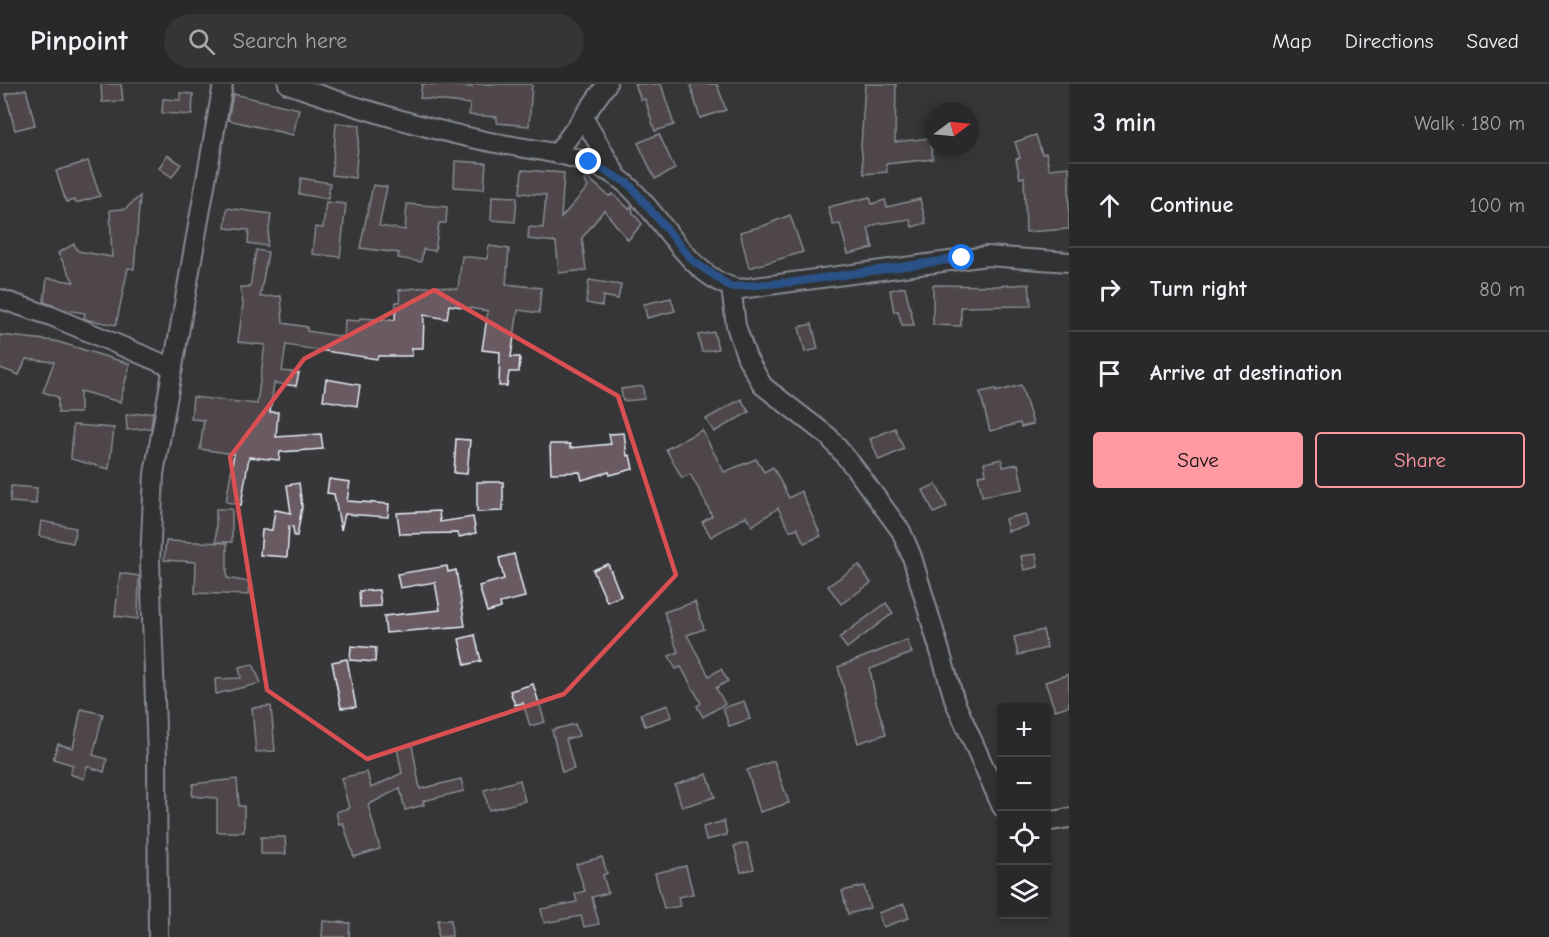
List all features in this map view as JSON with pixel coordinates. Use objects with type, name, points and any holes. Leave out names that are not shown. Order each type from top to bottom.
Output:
[{"type":"street","points":[[158,937],[157,757],[150,562],[154,474],[223,84]]},
{"type":"street","points":[[288,84],[337,101],[482,141],[558,152],[589,162],[629,184],[693,261],[731,287],[794,282],[987,256],[1069,262]]},
{"type":"street","points":[[558,152],[607,84]]},
{"type":"street","points":[[583,117],[617,177]]},
{"type":"street","points":[[731,287],[735,326],[747,358],[763,386],[829,437],[861,475],[901,531],[912,557],[955,702],[980,763],[997,797]]},
{"type":"street","points":[[0,299],[51,316],[173,368]]},
{"type":"street","points":[[1051,821],[1069,818]]},
{"type":"highlighted area","points":[[434,290],[618,396],[676,575],[564,694],[367,759],[267,690],[230,457],[304,359]]},
{"type":"building","points":[[101,84],[121,84],[123,101],[102,102]]},
{"type":"building","points":[[422,84],[472,87],[472,84],[532,84],[529,126],[497,123],[497,117],[469,115],[470,104],[420,98]]},
{"type":"building","points":[[635,84],[661,84],[674,125],[655,131],[645,99],[641,100]]},
{"type":"building","points":[[690,84],[717,84],[726,110],[700,118]]},
{"type":"building","points":[[865,84],[896,84],[895,142],[925,139],[925,156],[933,156],[933,159],[886,164],[887,172],[864,174],[861,146]]},
{"type":"building","points":[[26,89],[35,125],[15,130],[6,94]]},
{"type":"building","points":[[180,93],[193,94],[192,115],[162,113],[163,99],[180,100]]},
{"type":"building","points":[[233,94],[299,109],[293,135],[228,120]]},
{"type":"building","points":[[336,123],[360,125],[355,178],[332,175]]},
{"type":"building","points":[[659,134],[675,169],[655,179],[638,143]]},
{"type":"building","points":[[1036,135],[1042,154],[1046,153],[1049,169],[1069,167],[1069,229],[1026,232],[1024,177],[1020,178],[1016,159],[1020,158],[1015,142]]},
{"type":"building","points":[[167,155],[181,164],[172,177],[159,168]]},
{"type":"building","points":[[88,161],[100,196],[76,203],[75,200],[66,202],[56,171]]},
{"type":"building","points":[[455,161],[486,163],[484,189],[454,187]]},
{"type":"building","points":[[522,170],[564,173],[561,218],[588,187],[584,180],[587,177],[609,196],[613,194],[629,209],[632,206],[633,213],[642,224],[628,240],[604,210],[582,238],[586,270],[559,273],[556,242],[528,239],[529,227],[543,228],[546,195],[520,193]]},
{"type":"building","points":[[301,178],[330,183],[328,199],[299,194]]},
{"type":"building","points":[[373,185],[387,187],[379,226],[405,230],[407,204],[447,207],[446,223],[439,223],[435,251],[423,249],[421,262],[398,258],[399,253],[360,248]]},
{"type":"building","points":[[140,196],[134,269],[128,268],[116,325],[89,320],[84,318],[85,313],[66,310],[44,302],[47,278],[74,282],[58,253],[74,244],[78,251],[112,257],[110,210],[125,209]]},
{"type":"building","points":[[492,196],[517,197],[515,222],[491,220]]},
{"type":"building","points":[[870,197],[872,204],[885,200],[887,207],[920,199],[926,223],[912,227],[910,219],[877,224],[868,228],[873,248],[848,254],[840,224],[833,225],[828,207]]},
{"type":"building","points":[[326,202],[346,204],[340,257],[312,254],[315,227],[323,228]]},
{"type":"building","points":[[227,208],[271,214],[267,246],[248,243],[249,230],[225,228]]},
{"type":"building","points":[[790,215],[803,252],[749,268],[740,232]]},
{"type":"building","points":[[489,246],[509,249],[506,284],[541,288],[539,313],[518,310],[511,357],[520,357],[519,372],[509,372],[507,386],[499,386],[500,352],[482,350],[488,311],[449,305],[447,319],[424,315],[423,348],[412,348],[412,356],[378,356],[377,359],[286,345],[282,371],[299,373],[296,386],[274,383],[270,412],[278,412],[276,437],[321,434],[323,449],[280,452],[279,460],[249,457],[241,505],[226,502],[234,454],[200,449],[204,420],[191,419],[193,397],[257,404],[265,345],[238,342],[243,304],[240,287],[250,287],[256,250],[268,252],[260,297],[281,296],[283,323],[307,327],[307,331],[344,337],[345,320],[359,321],[360,318],[395,320],[396,302],[400,302],[399,290],[436,286],[458,289],[462,256],[487,259]]},
{"type":"building","points":[[589,280],[621,285],[618,299],[603,296],[602,306],[586,303]]},
{"type":"building","points":[[1029,284],[1031,306],[961,307],[961,326],[933,325],[933,285]]},
{"type":"building","points":[[905,287],[914,325],[902,325],[898,311],[894,312],[890,290]]},
{"type":"building","points":[[671,298],[675,311],[647,318],[644,304]]},
{"type":"building","points":[[812,324],[818,349],[805,352],[799,327]]},
{"type":"building","points":[[714,332],[718,349],[702,352],[698,335]]},
{"type":"building","points":[[0,335],[55,341],[130,364],[120,402],[80,391],[80,413],[58,413],[58,397],[43,392],[54,362],[26,359],[19,375],[0,368]]},
{"type":"building","points":[[326,379],[360,385],[357,406],[323,400]]},
{"type":"building","points":[[1021,385],[1033,424],[1021,427],[1020,423],[990,431],[980,392],[996,389],[996,392]]},
{"type":"building","points":[[643,386],[644,399],[623,401],[621,389]]},
{"type":"building","points":[[741,399],[749,412],[714,432],[706,419]]},
{"type":"building","points":[[153,412],[151,428],[127,430],[126,415]]},
{"type":"building","points":[[73,425],[114,428],[109,469],[71,459]]},
{"type":"building","points":[[895,428],[904,449],[879,460],[870,439]]},
{"type":"building","points":[[702,430],[724,472],[756,459],[764,472],[773,467],[789,498],[801,491],[821,536],[804,543],[797,528],[790,531],[778,508],[752,526],[746,516],[711,537],[702,522],[712,516],[702,495],[690,474],[682,478],[666,449]]},
{"type":"building","points":[[624,433],[627,456],[630,455],[633,469],[610,475],[609,472],[582,480],[580,472],[551,473],[550,444],[570,444],[570,448],[611,444],[609,434]]},
{"type":"building","points":[[456,439],[470,440],[467,474],[454,473]]},
{"type":"building","points":[[1002,459],[1003,467],[1018,464],[1023,489],[982,496],[978,475],[986,474],[984,463]]},
{"type":"building","points":[[329,479],[350,482],[347,501],[389,504],[388,517],[345,514],[341,530],[334,494],[327,493]]},
{"type":"building","points":[[477,482],[503,482],[503,511],[477,512]]},
{"type":"building","points":[[299,483],[302,507],[297,536],[294,536],[293,527],[289,526],[287,557],[260,555],[262,530],[272,530],[275,510],[291,513],[287,485]]},
{"type":"building","points":[[936,484],[947,507],[934,513],[923,490]]},
{"type":"building","points":[[11,486],[37,488],[36,504],[10,502]]},
{"type":"building","points":[[216,509],[232,509],[232,542],[216,542]]},
{"type":"building","points":[[439,511],[440,522],[473,517],[476,533],[459,537],[458,533],[400,534],[397,513]]},
{"type":"building","points":[[1025,514],[1028,526],[1008,531],[1005,519]]},
{"type":"building","points":[[41,521],[76,528],[73,543],[39,536]]},
{"type":"building","points":[[166,541],[227,543],[227,578],[249,582],[248,595],[195,593],[196,562],[164,560]]},
{"type":"building","points":[[514,554],[525,597],[500,603],[501,608],[487,612],[479,586],[504,579],[499,558]]},
{"type":"building","points":[[1036,554],[1038,567],[1024,570],[1021,556]]},
{"type":"building","points":[[608,564],[621,596],[607,602],[593,570]]},
{"type":"building","points":[[859,565],[871,583],[841,604],[828,586]]},
{"type":"building","points":[[447,566],[448,572],[456,570],[465,626],[386,633],[384,616],[440,610],[435,582],[400,588],[397,574]]},
{"type":"building","points":[[120,573],[139,576],[138,619],[115,616]]},
{"type":"building","points":[[379,590],[381,606],[360,607],[359,591]]},
{"type":"building","points":[[695,602],[704,629],[687,635],[709,676],[721,669],[728,681],[716,688],[725,704],[703,717],[697,706],[701,703],[681,667],[676,669],[669,656],[678,652],[664,612]]},
{"type":"building","points":[[886,603],[893,613],[847,648],[839,638]]},
{"type":"building","points":[[1043,630],[1047,648],[1018,655],[1014,637]]},
{"type":"building","points":[[475,635],[481,661],[465,665],[459,639]]},
{"type":"building","points":[[907,640],[912,653],[870,669],[876,702],[886,734],[858,743],[838,667]]},
{"type":"building","points":[[351,646],[376,648],[375,662],[350,660]]},
{"type":"building","points":[[347,659],[356,707],[341,708],[332,662]]},
{"type":"building","points":[[253,664],[261,683],[216,694],[215,679],[241,678],[239,667]]},
{"type":"building","points":[[1069,674],[1069,706],[1055,710],[1045,682]]},
{"type":"building","points":[[533,684],[545,722],[530,726],[523,703],[515,705],[510,691]]},
{"type":"building","points":[[744,701],[750,719],[729,726],[723,708]]},
{"type":"building","points":[[668,705],[672,717],[645,726],[641,714]]},
{"type":"building","points":[[271,706],[275,751],[256,752],[252,708]]},
{"type":"building","points":[[81,709],[103,714],[93,755],[107,759],[104,772],[87,766],[84,779],[70,774],[73,765],[53,759],[58,744],[73,748]]},
{"type":"building","points":[[575,724],[579,736],[566,739],[574,769],[562,772],[552,730]]},
{"type":"building","points":[[412,745],[420,789],[461,779],[464,791],[423,801],[424,805],[405,810],[400,788],[368,805],[380,849],[354,857],[343,823],[339,824],[336,812],[349,808],[341,778],[367,772],[371,788],[402,773],[397,748]]},
{"type":"building","points":[[774,761],[789,803],[760,812],[747,770]]},
{"type":"building","points":[[707,774],[715,797],[682,807],[675,785]]},
{"type":"building","points":[[237,779],[239,806],[244,806],[244,832],[217,832],[217,798],[192,796],[193,784]]},
{"type":"building","points":[[520,780],[525,801],[489,810],[484,790]]},
{"type":"building","points":[[724,821],[727,835],[706,840],[703,827]]},
{"type":"building","points":[[261,837],[285,837],[286,854],[261,854]]},
{"type":"building","points":[[747,843],[754,869],[741,872],[734,846]]},
{"type":"building","points":[[602,857],[607,873],[603,875],[608,893],[592,897],[599,924],[584,927],[581,916],[544,923],[541,909],[577,902],[575,894],[585,891],[576,864]]},
{"type":"building","points":[[686,866],[693,894],[678,897],[680,906],[664,909],[655,873]]},
{"type":"building","points":[[864,886],[870,908],[848,914],[842,891]]},
{"type":"building","points":[[904,904],[909,918],[883,927],[878,913]]},
{"type":"building","points":[[438,920],[451,920],[452,936],[438,937]]},
{"type":"building","points":[[323,921],[350,923],[349,937],[322,937]]},
{"type":"route","points":[[589,162],[629,184],[693,261],[717,280],[731,287],[740,289],[962,258]]}]
